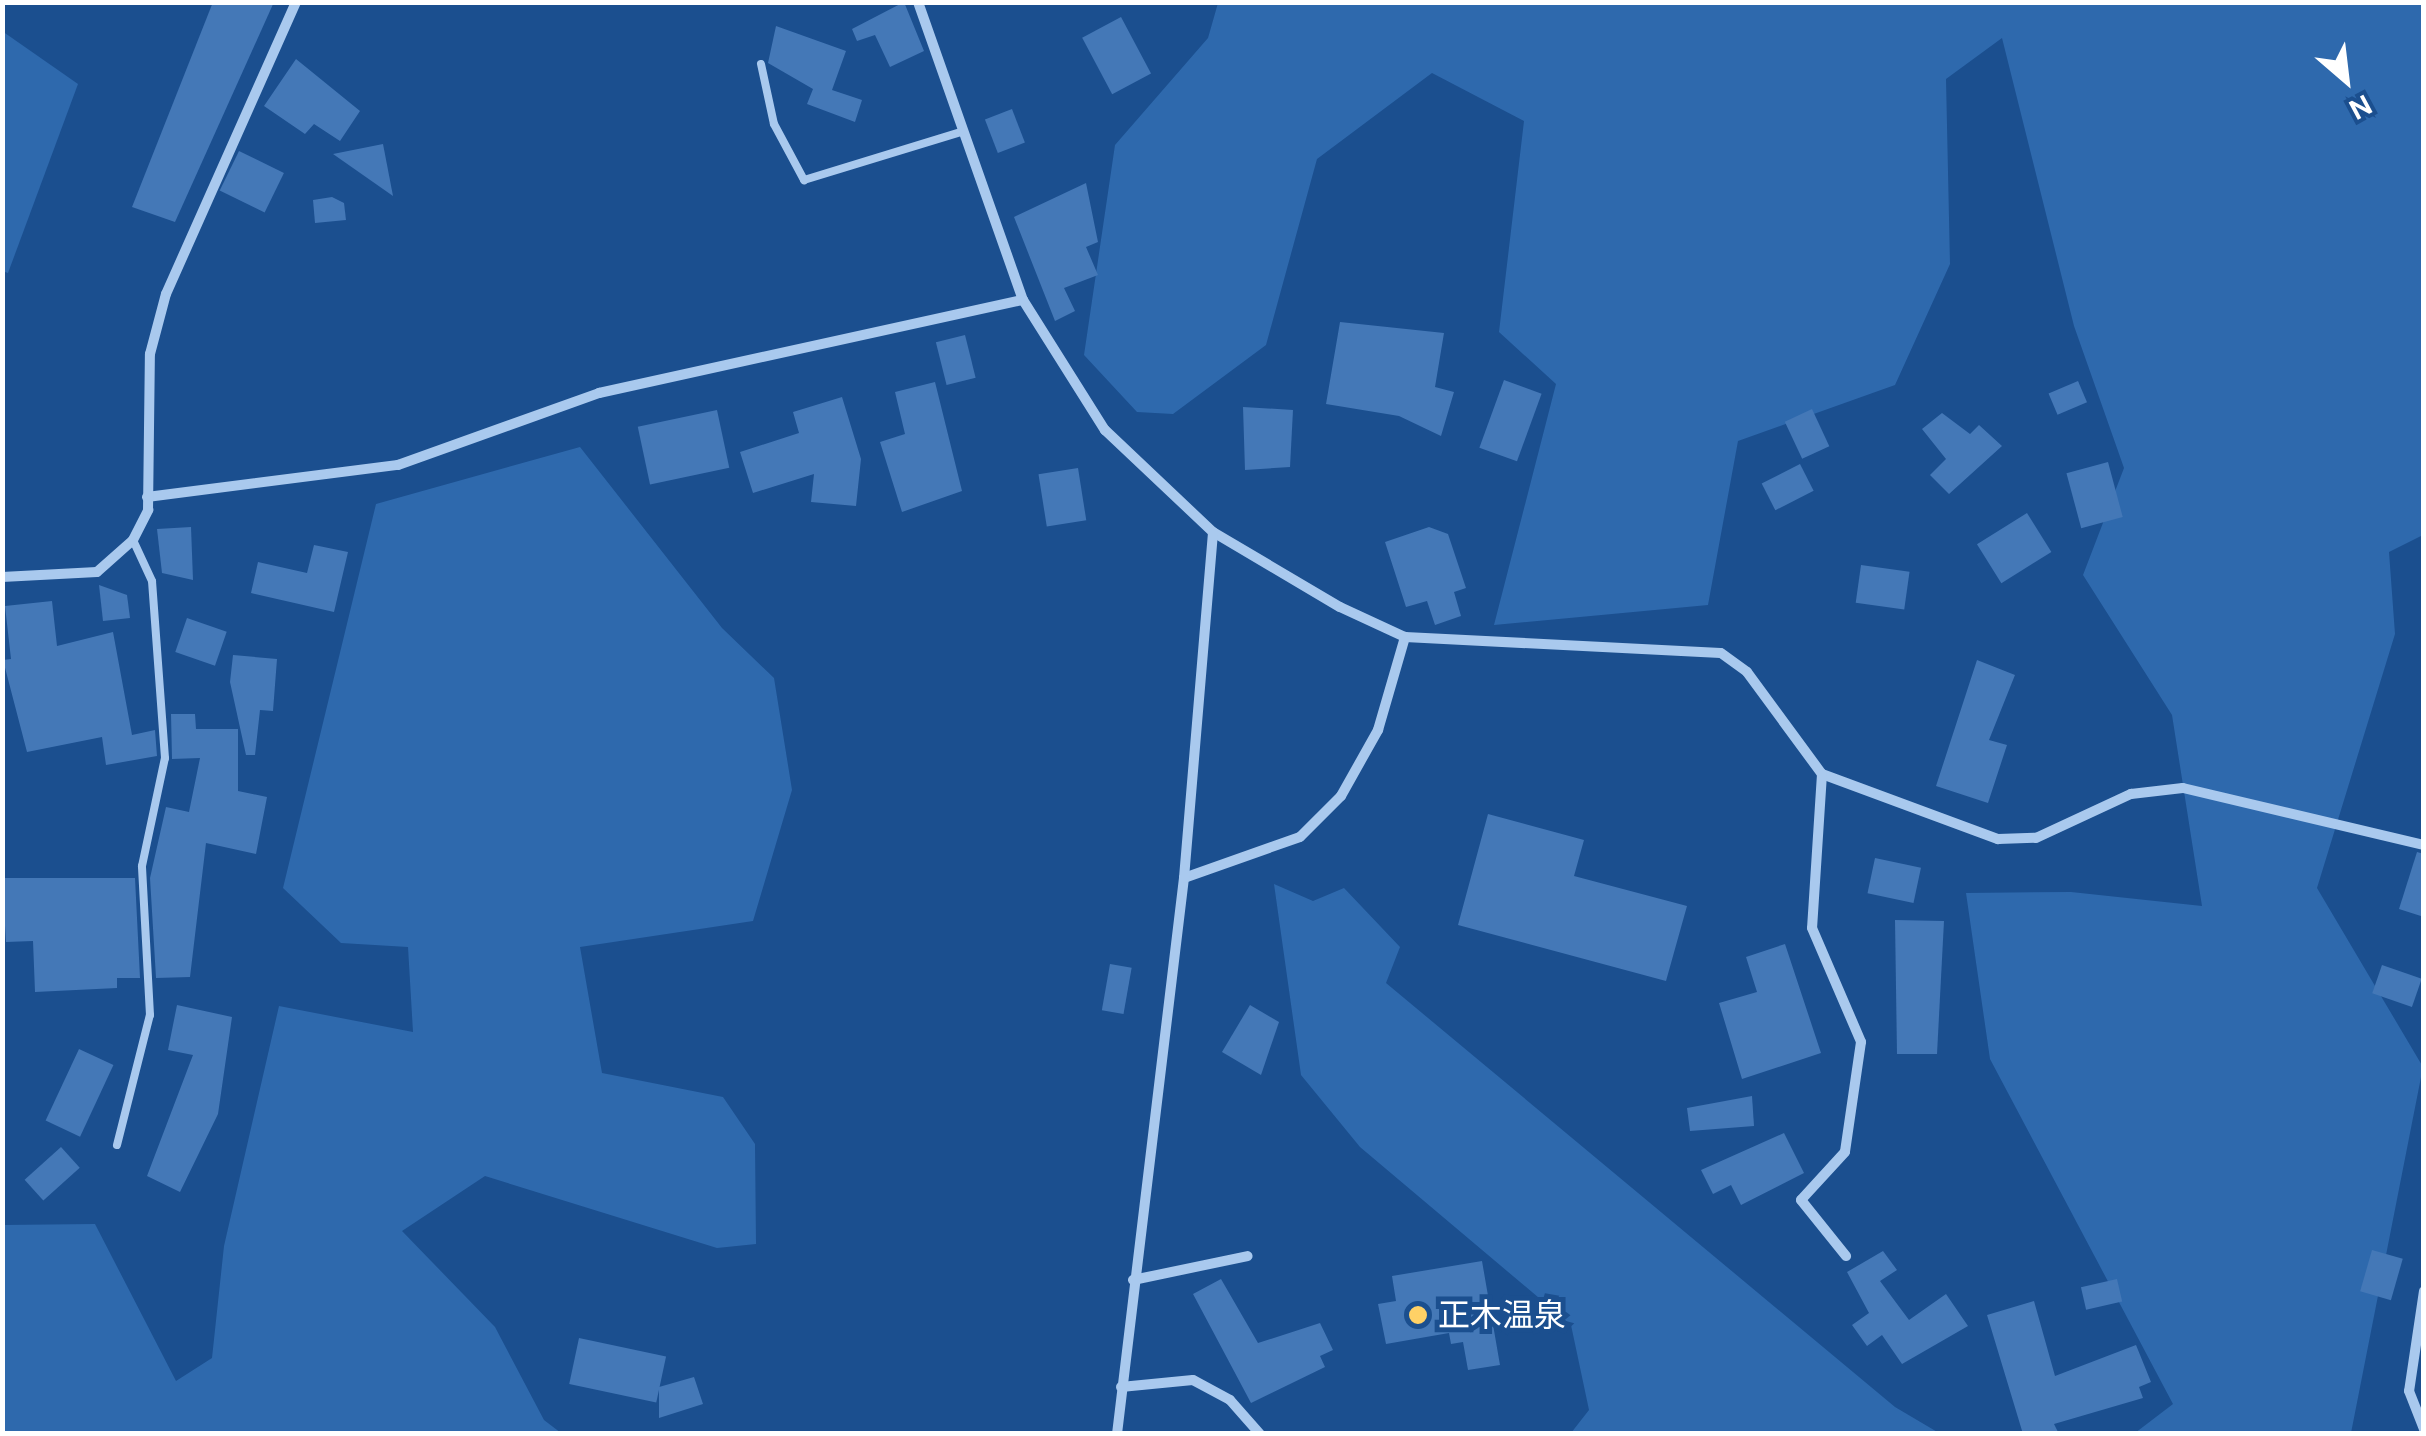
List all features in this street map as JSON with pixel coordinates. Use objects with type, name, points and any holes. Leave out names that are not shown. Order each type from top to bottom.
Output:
[{"type":"street","points":[[2,578],[97,572],[133,540],[147,497],[150,354],[166,294],[296,2]]},
{"type":"street","points":[[918,2],[1023,300],[1105,430],[1213,532],[1405,637],[1721,652],[1746,672],[1822,774],[1998,840],[2036,838],[2131,794],[2183,788],[2424,845]]},
{"type":"street","points":[[147,497],[398,465],[599,393],[1023,300]]},
{"type":"street","points":[[1116,1434],[1184,878],[1213,532]]},
{"type":"street","points":[[1184,878],[1300,837],[1341,796],[1378,730],[1405,637]]},
{"type":"street","points":[[1822,774],[1812,928],[1861,1042],[1844,1152],[1801,1200],[1846,1256]]},
{"type":"street","points":[[1133,1280],[1248,1256]]},
{"type":"street","points":[[2424,1291],[2409,1391],[2424,1429]]},
{"type":"street","points":[[1121,1387],[1193,1380],[1230,1400],[1260,1434]]},
{"type":"lane","points":[[761,64],[774,124],[804,180],[964,130]]},
{"type":"lane","points":[[117,1145],[150,1015],[142,866],[165,758],[152,581],[133,540]]},
{"type":"shaded area","points":[[1218,3],[2423,3],[2423,535],[2389,552],[2395,634],[2317,888],[2423,1067],[2351,1433],[2135,1433],[2173,1404],[1990,1059],[1966,893],[2071,892],[2202,906],[2172,715],[2083,575],[2124,468],[2074,326],[2002,38],[1946,79],[1950,264],[1895,385],[1738,441],[1708,605],[1494,625],[1556,384],[1499,332],[1524,121],[1432,73],[1317,159],[1266,345],[1173,414],[1137,412],[1084,355],[1115,145],[1208,38]]},
{"type":"shaded area","points":[[2,31],[78,84],[8,273],[2,271]]},
{"type":"shaded area","points":[[580,447],[722,628],[774,678],[792,790],[753,921],[580,947],[602,1073],[723,1097],[755,1144],[756,1244],[717,1248],[485,1176],[402,1231],[495,1327],[544,1420],[561,1433],[3,1433],[3,1225],[95,1224],[176,1381],[212,1358],[224,1246],[279,1006],[413,1032],[408,947],[341,943],[283,888],[376,504]]},
{"type":"shaded area","points":[[1274,884],[1313,901],[1344,888],[1400,947],[1386,983],[1895,1407],[1939,1433],[1571,1433],[1589,1410],[1571,1325],[1360,1147],[1301,1075]]},
{"type":"building","points":[[213,2],[274,2],[175,222],[132,207]]},
{"type":"building","points":[[904,2],[924,51],[890,67],[875,35],[857,41],[852,29]]},
{"type":"building","points":[[1121,17],[1151,74],[1112,94],[1082,38]]},
{"type":"building","points":[[776,26],[846,51],[832,90],[862,100],[855,122],[807,104],[813,89],[768,63]]},
{"type":"building","points":[[296,59],[360,111],[340,141],[314,124],[305,134],[264,106]]},
{"type":"building","points":[[1012,109],[1025,143],[998,153],[985,119]]},
{"type":"building","points":[[383,144],[393,196],[333,154]]},
{"type":"building","points":[[239,151],[284,173],[265,212],[220,191]]},
{"type":"building","points":[[1086,183],[1098,242],[1086,247],[1098,275],[1064,288],[1075,311],[1055,321],[1014,217]]},
{"type":"building","points":[[332,197],[344,203],[346,220],[315,223],[313,200]]},
{"type":"building","points":[[1340,322],[1444,333],[1435,387],[1454,392],[1441,436],[1399,416],[1326,404]]},
{"type":"building","points":[[965,335],[976,378],[947,385],[936,342]]},
{"type":"building","points":[[1504,380],[1542,394],[1517,461],[1479,448]]},
{"type":"building","points":[[2078,381],[2087,402],[2058,415],[2049,394]]},
{"type":"building","points":[[935,382],[962,491],[902,512],[880,442],[905,434],[895,392]]},
{"type":"building","points":[[842,397],[861,459],[856,506],[811,502],[814,474],[753,493],[740,452],[799,433],[793,412]]},
{"type":"building","points":[[1243,407],[1293,410],[1290,467],[1245,470]]},
{"type":"building","points":[[1812,409],[1829,446],[1802,459],[1785,422]]},
{"type":"building","points":[[717,410],[729,468],[650,485],[638,427]]},
{"type":"building","points":[[1942,413],[1970,434],[1979,425],[2002,446],[1949,494],[1930,475],[1946,459],[1922,429]]},
{"type":"building","points":[[2108,462],[2123,517],[2081,528],[2066,473]]},
{"type":"building","points":[[1800,464],[1814,491],[1775,510],[1762,484]]},
{"type":"building","points":[[1078,468],[1086,520],[1047,527],[1038,474]]},
{"type":"building","points":[[2027,513],[2051,552],[2001,583],[1977,544]]},
{"type":"building","points":[[191,527],[193,580],[162,573],[157,529]]},
{"type":"building","points":[[1429,527],[1448,534],[1466,588],[1454,592],[1461,616],[1435,625],[1427,601],[1406,607],[1385,542]]},
{"type":"building","points":[[314,545],[348,552],[334,612],[251,593],[258,562],[307,573]]},
{"type":"building","points":[[1861,565],[1910,572],[1904,609],[1856,603]]},
{"type":"building","points":[[99,585],[127,595],[130,618],[103,621]]},
{"type":"building","points":[[52,601],[57,646],[113,632],[132,735],[155,730],[157,756],[106,765],[102,737],[27,752],[3,660],[11,659],[5,606]]},
{"type":"building","points":[[187,618],[227,632],[215,666],[175,652]]},
{"type":"building","points":[[233,655],[277,659],[273,711],[260,710],[255,755],[246,755],[230,682]]},
{"type":"building","points":[[1977,660],[2015,675],[1989,740],[2007,745],[1988,803],[1936,786]]},
{"type":"building","points":[[171,714],[195,714],[196,729],[238,729],[238,791],[267,797],[256,854],[206,843],[190,977],[156,978],[150,878],[166,807],[189,812],[200,758],[172,759]]},
{"type":"building","points":[[1488,814],[1584,840],[1574,876],[1687,906],[1666,981],[1458,925]]},
{"type":"building","points":[[2417,852],[2424,854],[2424,917],[2399,909]]},
{"type":"building","points":[[1875,858],[1921,868],[1913,903],[1868,893]]},
{"type":"building","points":[[2,878],[135,878],[140,978],[117,978],[117,988],[35,992],[33,941],[6,942]]},
{"type":"building","points":[[1895,920],[1944,921],[1937,1054],[1897,1054]]},
{"type":"building","points":[[1785,944],[1821,1053],[1742,1079],[1719,1003],[1757,992],[1746,957]]},
{"type":"building","points":[[1110,964],[1132,968],[1124,1014],[1102,1010]]},
{"type":"building","points":[[2382,965],[2422,979],[2412,1007],[2372,993]]},
{"type":"building","points":[[177,1005],[232,1017],[218,1114],[180,1192],[147,1176],[193,1055],[168,1050]]},
{"type":"building","points":[[1250,1005],[1279,1022],[1261,1075],[1222,1052]]},
{"type":"building","points":[[79,1049],[113,1065],[80,1137],[46,1121]]},
{"type":"building","points":[[1752,1096],[1754,1126],[1690,1131],[1687,1108]]},
{"type":"building","points":[[1784,1133],[1804,1173],[1741,1205],[1731,1185],[1713,1194],[1701,1170]]},
{"type":"building","points":[[61,1147],[80,1168],[43,1201],[25,1180]]},
{"type":"building","points":[[2372,1250],[2403,1259],[2391,1300],[2360,1291]]},
{"type":"building","points":[[1883,1251],[1897,1270],[1880,1281],[1909,1320],[1946,1294],[1968,1326],[1902,1364],[1882,1335],[1867,1346],[1852,1325],[1869,1313],[1847,1272]]},
{"type":"building","name":"正木温泉","points":[[1482,1261],[1500,1365],[1468,1370],[1463,1342],[1451,1344],[1449,1333],[1386,1344],[1378,1304],[1396,1301],[1392,1276]]},
{"type":"building","points":[[1221,1279],[1258,1343],[1320,1323],[1333,1350],[1320,1356],[1325,1367],[1251,1403],[1193,1294]]},
{"type":"building","points":[[2117,1279],[2122,1301],[2086,1310],[2081,1287]]},
{"type":"building","points":[[2034,1301],[2055,1376],[2136,1345],[2151,1382],[2139,1387],[2143,1398],[2054,1424],[2059,1434],[2023,1434],[1987,1315]]},
{"type":"building","points":[[579,1338],[666,1357],[656,1402],[569,1384]]},
{"type":"building","points":[[694,1377],[703,1404],[659,1418],[659,1387]]},
{"type":"place","name":"正木温泉","points":[[1418,1315]]}]
